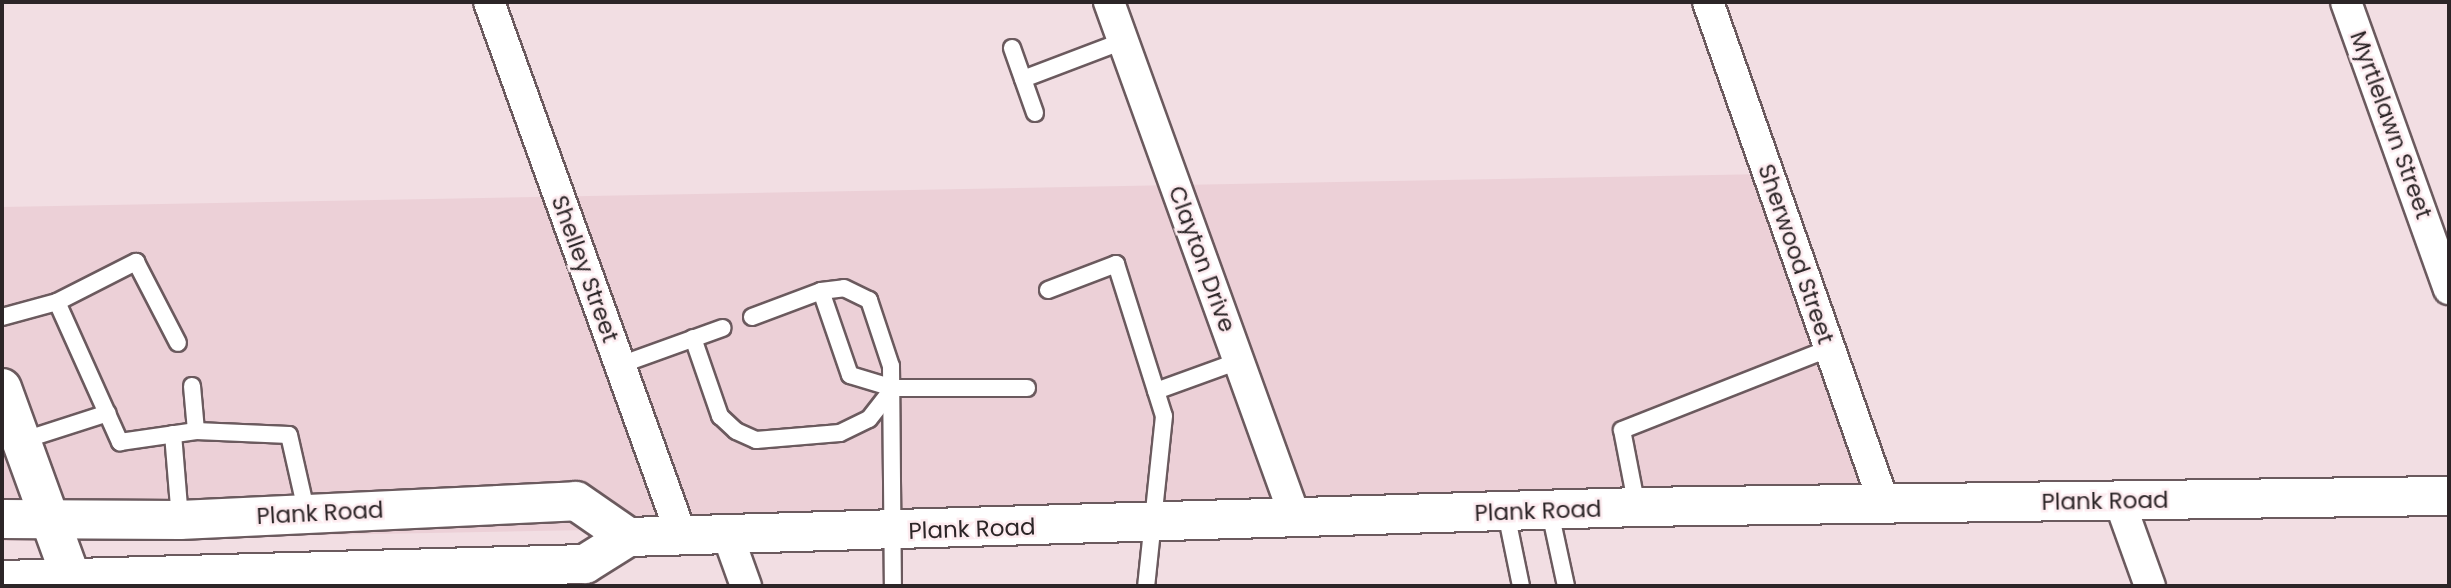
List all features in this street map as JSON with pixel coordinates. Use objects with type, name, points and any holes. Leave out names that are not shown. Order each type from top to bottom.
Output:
[{"type":"main road","points":[[2,388],[53,519],[72,583]]},
{"type":"main road","name":"Plank Road","points":[[2,519],[180,520],[576,501],[628,537],[682,537],[892,533],[1637,507],[1885,506],[2449,496]]},
{"type":"main road","points":[[2,580],[72,583],[585,564],[628,537]]},
{"type":"street","name":"Shelley Street","points":[[489,2],[682,537]]},
{"type":"street","name":"Clayton Drive","points":[[1109,2],[1295,517]]},
{"type":"street","name":"Sherwood Street","points":[[1708,2],[1885,506]]},
{"type":"street","name":"Myrtlelawn Street","points":[[2346,2],[2449,289]]},
{"type":"street","points":[[2119,500],[2150,586]]},
{"type":"street","points":[[728,536],[746,586]]},
{"type":"lane","points":[[1023,79],[1123,41]]},
{"type":"lane","points":[[1012,48],[1035,113]]},
{"type":"lane","points":[[2,317],[57,302],[136,262],[178,343]]},
{"type":"lane","points":[[1048,290],[1116,264],[1164,416],[1146,586]]},
{"type":"lane","points":[[752,317],[821,291],[844,288],[869,300],[891,366],[893,388],[893,586]]},
{"type":"lane","points":[[821,291],[850,375],[893,388],[1027,388]]},
{"type":"lane","points":[[57,302],[120,442],[196,431],[289,435],[307,514]]},
{"type":"lane","points":[[620,365],[723,328]]},
{"type":"lane","points":[[693,338],[720,416],[736,432],[756,440],[840,433],[869,419],[893,388]]},
{"type":"lane","points":[[1637,507],[1622,430],[1830,348]]},
{"type":"lane","points":[[1156,391],[1239,361]]},
{"type":"lane","points":[[191,386],[196,431]]},
{"type":"lane","points":[[22,441],[108,413]]},
{"type":"lane","points":[[173,434],[180,520]]},
{"type":"lane","points":[[1550,512],[1566,586]]},
{"type":"lane","points":[[1506,513],[1521,586]]},
{"type":"shaded area","points":[[1768,174],[1885,506],[2,541],[2,207]]}]
